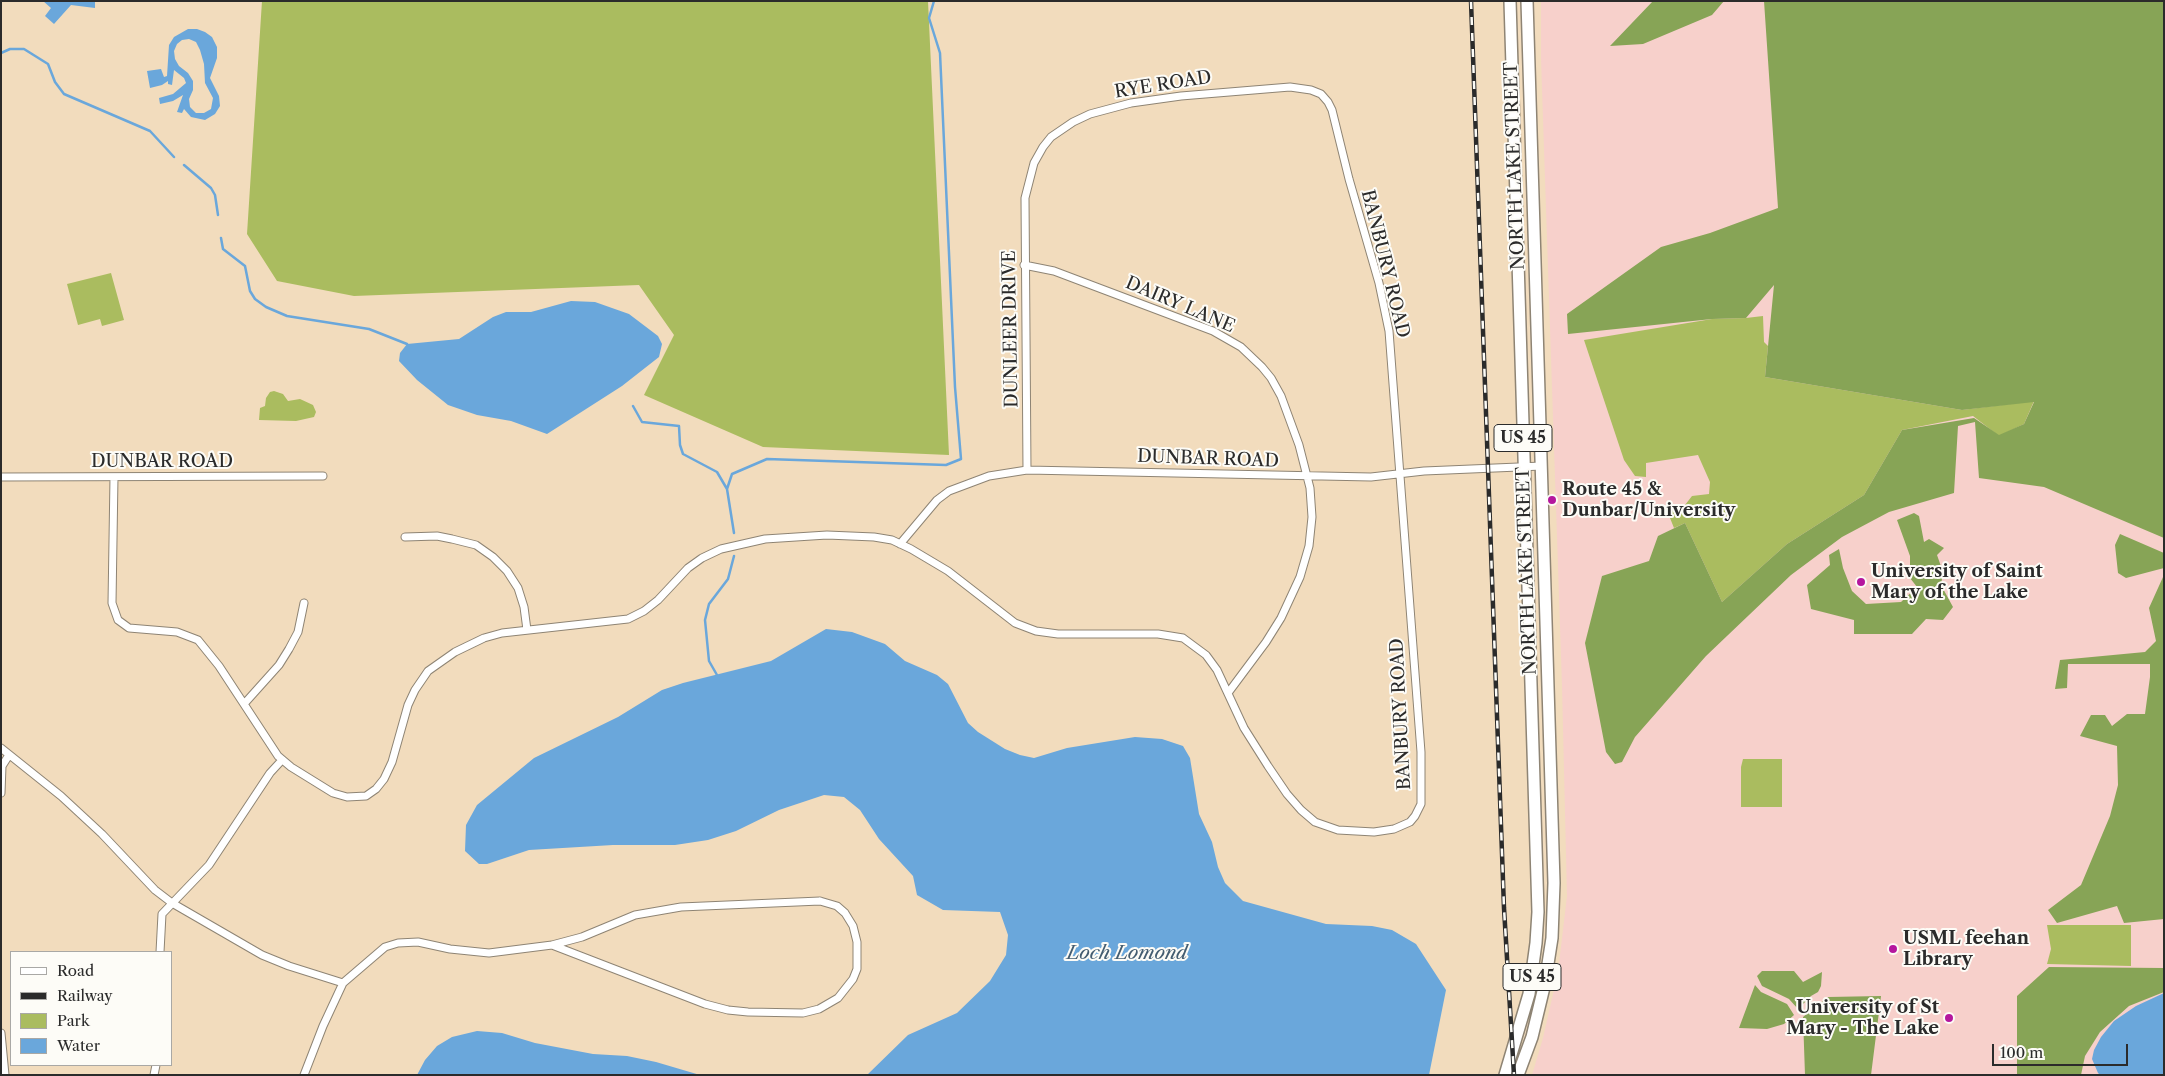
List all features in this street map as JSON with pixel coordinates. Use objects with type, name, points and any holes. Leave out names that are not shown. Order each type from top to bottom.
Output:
[{"type":"main road","name":"NORTH LAKE STREET","points":[[1505,1075],[1529,994],[1537,929],[1510,1]]},
{"type":"main road","name":"NORTH LAKE STREET","points":[[1518,1075],[1532,1037],[1545,983],[1553,920],[1554,884],[1527,1]]},
{"type":"street","name":"RYE ROAD","points":[[1027,187],[1034,163],[1051,137],[1073,122],[1108,109],[1181,96],[1290,87],[1311,90],[1321,94],[1332,110]]},
{"type":"street","name":"BANBURY ROAD","points":[[114,478],[112,604],[118,620],[129,628],[177,632],[198,640],[219,666],[282,760],[333,793],[347,797],[366,796],[384,779],[392,762],[408,705],[422,679],[428,671],[455,652],[484,638],[502,632],[628,619],[644,612],[688,568],[702,558],[721,549],[765,539],[827,535],[874,537],[900,544],[948,571],[1015,623],[1036,631],[1058,634],[1158,634],[1183,638],[1206,654],[1217,670],[1244,728],[1268,766],[1292,799],[1315,822],[1338,830],[1374,832],[1394,829],[1410,822],[1421,804],[1421,759],[1389,331],[1379,283],[1349,179],[1332,110]]},
{"type":"street","name":"DUNLEER DRIVE","points":[[1027,187],[1024,265],[1026,281],[1024,309],[1027,470]]},
{"type":"street","name":"DAIRY LANE","points":[[1024,265],[1054,271],[1213,332],[1241,347],[1262,367],[1271,378],[1280,396],[1299,445],[1308,477],[1312,517],[1309,546],[1300,576],[1281,618],[1266,642],[1228,693]]},
{"type":"street","name":"DUNBAR ROAD","points":[[900,544],[937,500],[950,491],[989,476],[1027,470],[1371,477],[1399,473],[1542,466]]},
{"type":"street","name":"DUNBAR ROAD","points":[[1,477],[323,476]]},
{"type":"street","points":[[405,537],[437,536],[452,538],[476,546],[494,557],[507,571],[518,588],[524,607],[527,630]]},
{"type":"street","points":[[244,704],[279,665],[289,649],[298,632],[304,603]]},
{"type":"street","points":[[1,748],[60,796],[102,834],[155,890],[172,903],[262,954],[289,966],[343,983]]},
{"type":"street","points":[[1,793],[2,766],[10,755]]},
{"type":"street","points":[[160,951],[162,914],[209,864],[270,773],[282,760]]},
{"type":"street","points":[[304,1075],[326,1017],[343,983],[385,947],[398,943],[418,942],[450,949],[489,953],[552,945],[582,937],[635,915],[681,906],[820,901],[837,906],[853,926],[858,958],[852,979],[838,998],[819,1009],[803,1013],[786,1014],[728,1010],[698,1002],[552,945]]},
{"type":"street","points":[[1,1033],[5,1075]]},
{"type":"shaded area","name":"University of Saint Mary of the Lake","points":[[1541,1],[2164,1],[2164,1075],[1532,1075],[1543,1038],[1558,972],[1567,896],[1562,686],[1541,59]]},
{"type":"green space","points":[[262,1],[928,1],[949,455],[763,447],[644,395],[674,335],[639,285],[354,296],[277,281],[247,234]]},
{"type":"green space","points":[[1653,1],[1724,1],[1712,15],[1643,44],[1610,46]]},
{"type":"green space","points":[[1764,1],[2164,1],[2164,538],[2044,487],[1979,478],[1975,422],[1958,426],[1954,493],[1889,512],[1842,537],[1791,575],[1706,656],[1635,737],[1622,762],[1615,764],[1606,752],[1585,643],[1602,576],[1649,561],[1658,536],[1685,523],[1722,602],[1787,544],[1864,495],[1902,430],[1974,418],[1999,435],[2024,424],[2034,402],[1962,410],[1765,377],[1774,285],[1746,318],[1712,319],[1568,334],[1567,314],[1661,247],[1710,233],[1778,208]]},
{"type":"green space","points":[[111,273],[124,320],[102,326],[100,319],[78,325],[67,284]]},
{"type":"green space","points":[[1763,316],[1764,342],[1768,346],[1765,377],[1962,410],[2034,401],[2024,424],[1999,436],[1973,416],[1902,430],[1864,495],[1787,544],[1722,602],[1685,523],[1674,528],[1666,508],[1685,505],[1692,496],[1709,494],[1710,482],[1698,455],[1646,463],[1646,477],[1635,476],[1624,460],[1584,340],[1712,319]]},
{"type":"green space","points":[[274,391],[283,394],[288,401],[300,399],[313,405],[316,412],[314,417],[296,421],[259,420],[260,408],[265,406],[266,398],[270,392]]},
{"type":"green space","points":[[1914,513],[1919,516],[1924,542],[1929,539],[1944,548],[1937,555],[1943,572],[1941,585],[1953,607],[1943,620],[1926,619],[1912,634],[1854,634],[1854,620],[1811,609],[1807,585],[1830,565],[1829,555],[1839,549],[1843,568],[1852,591],[1866,604],[1901,602],[1917,587],[1910,578],[1910,556],[1897,520]]},
{"type":"green space","points":[[2120,534],[2164,553],[2164,568],[2126,578],[2118,573],[2115,545]]},
{"type":"green space","points":[[2163,577],[2164,919],[2124,923],[2117,906],[2057,923],[2048,910],[2081,885],[2110,816],[2118,785],[2117,746],[2080,736],[2091,715],[2105,715],[2112,726],[2127,714],[2145,714],[2150,677],[2150,664],[2068,664],[2067,688],[2055,689],[2060,660],[2145,652],[2156,641],[2149,608]]},
{"type":"green space","points":[[1743,759],[1782,759],[1782,807],[1741,807],[1741,767]]},
{"type":"green space","points":[[2047,925],[2131,925],[2131,966],[2047,964],[2051,949]]},
{"type":"green space","points":[[2049,967],[2164,968],[2164,992],[2129,1006],[2100,1032],[2085,1056],[2081,1075],[2017,1075],[2017,996]]},
{"type":"green space","points":[[1762,971],[1794,971],[1803,982],[1822,972],[1821,986],[1818,992],[1798,1009],[1789,999],[1762,986],[1757,976]]},
{"type":"green space","points":[[1755,985],[1761,992],[1787,1004],[1794,1015],[1784,1024],[1767,1029],[1739,1028]]},
{"type":"green space","points":[[1881,996],[1871,1075],[1805,1075],[1803,1017],[1828,997]]},
{"type":"water","points":[[43,1],[95,1],[95,8],[71,5],[54,24],[45,16],[51,8]]},
{"type":"water","points":[[188,29],[197,29],[212,37],[217,47],[217,58],[210,78],[219,96],[220,106],[215,114],[205,120],[191,117],[184,109],[182,113],[177,112],[183,95],[173,101],[160,104],[159,98],[173,94],[186,83],[184,78],[174,70],[172,85],[168,84],[168,81],[162,85],[150,88],[147,71],[161,69],[164,77],[167,76],[169,45],[174,37]],"holes":[[[189,39],[196,42],[204,64],[205,83],[213,98],[211,109],[204,113],[196,113],[190,107],[189,99],[193,90],[193,81],[188,73],[179,66],[175,59],[174,51],[177,44],[182,40]]]},
{"type":"water","points":[[571,301],[595,302],[629,314],[658,336],[662,344],[659,357],[622,386],[547,434],[511,421],[477,415],[448,405],[417,380],[399,361],[400,353],[407,344],[459,339],[493,317],[506,312],[531,312]]},
{"type":"water","name":"Loch Lomond","points":[[826,629],[852,632],[885,644],[905,661],[937,675],[948,684],[968,723],[978,732],[1005,749],[1020,755],[1034,758],[1067,748],[1135,737],[1162,739],[1183,746],[1190,758],[1199,814],[1212,842],[1218,867],[1225,883],[1243,901],[1326,924],[1372,926],[1392,930],[1416,944],[1446,990],[1429,1075],[867,1075],[908,1035],[957,1013],[990,981],[1006,955],[1008,935],[1000,912],[943,910],[917,895],[913,876],[879,839],[860,810],[844,797],[824,795],[779,810],[736,831],[708,840],[675,845],[613,845],[529,850],[487,864],[479,864],[465,851],[466,825],[477,805],[534,758],[618,717],[662,690],[771,661]]},
{"type":"water","points":[[2164,993],[2164,1075],[2100,1075],[2092,1059],[2094,1050],[2101,1037],[2114,1021],[2136,1006]]},
{"type":"water","points":[[477,1031],[502,1033],[535,1043],[593,1054],[627,1056],[700,1075],[417,1075],[425,1060],[437,1046],[452,1037]]},
{"type":"waterway","points":[[727,489],[732,474],[767,459],[946,465],[961,459],[955,387],[940,53],[929,18],[934,1]]},
{"type":"waterway","points":[[1,53],[10,49],[24,49],[48,64],[55,82],[64,94],[150,131],[174,157]]},
{"type":"waterway","points":[[184,165],[211,188],[215,195],[218,215]]},
{"type":"waterway","points":[[221,238],[223,249],[245,266],[250,291],[255,299],[266,307],[287,316],[369,329],[407,344]]},
{"type":"waterway","points":[[633,406],[642,422],[679,426],[680,445],[683,454],[717,472],[727,489],[734,533]]},
{"type":"waterway","points":[[717,675],[709,661],[705,620],[709,604],[728,579],[734,556]]},
{"type":"railway","points":[[1471,1],[1504,908],[1514,1075]]},
{"type":"place","name":"Route 45 & Dunbar/University","points":[[1552,500]]},
{"type":"place","name":"University of Saint Mary of the Lake","points":[[1861,582]]},
{"type":"place","name":"USML feehan Library","points":[[1893,949]]},
{"type":"place","name":"University of St Mary - The Lake","points":[[1949,1018]]}]
